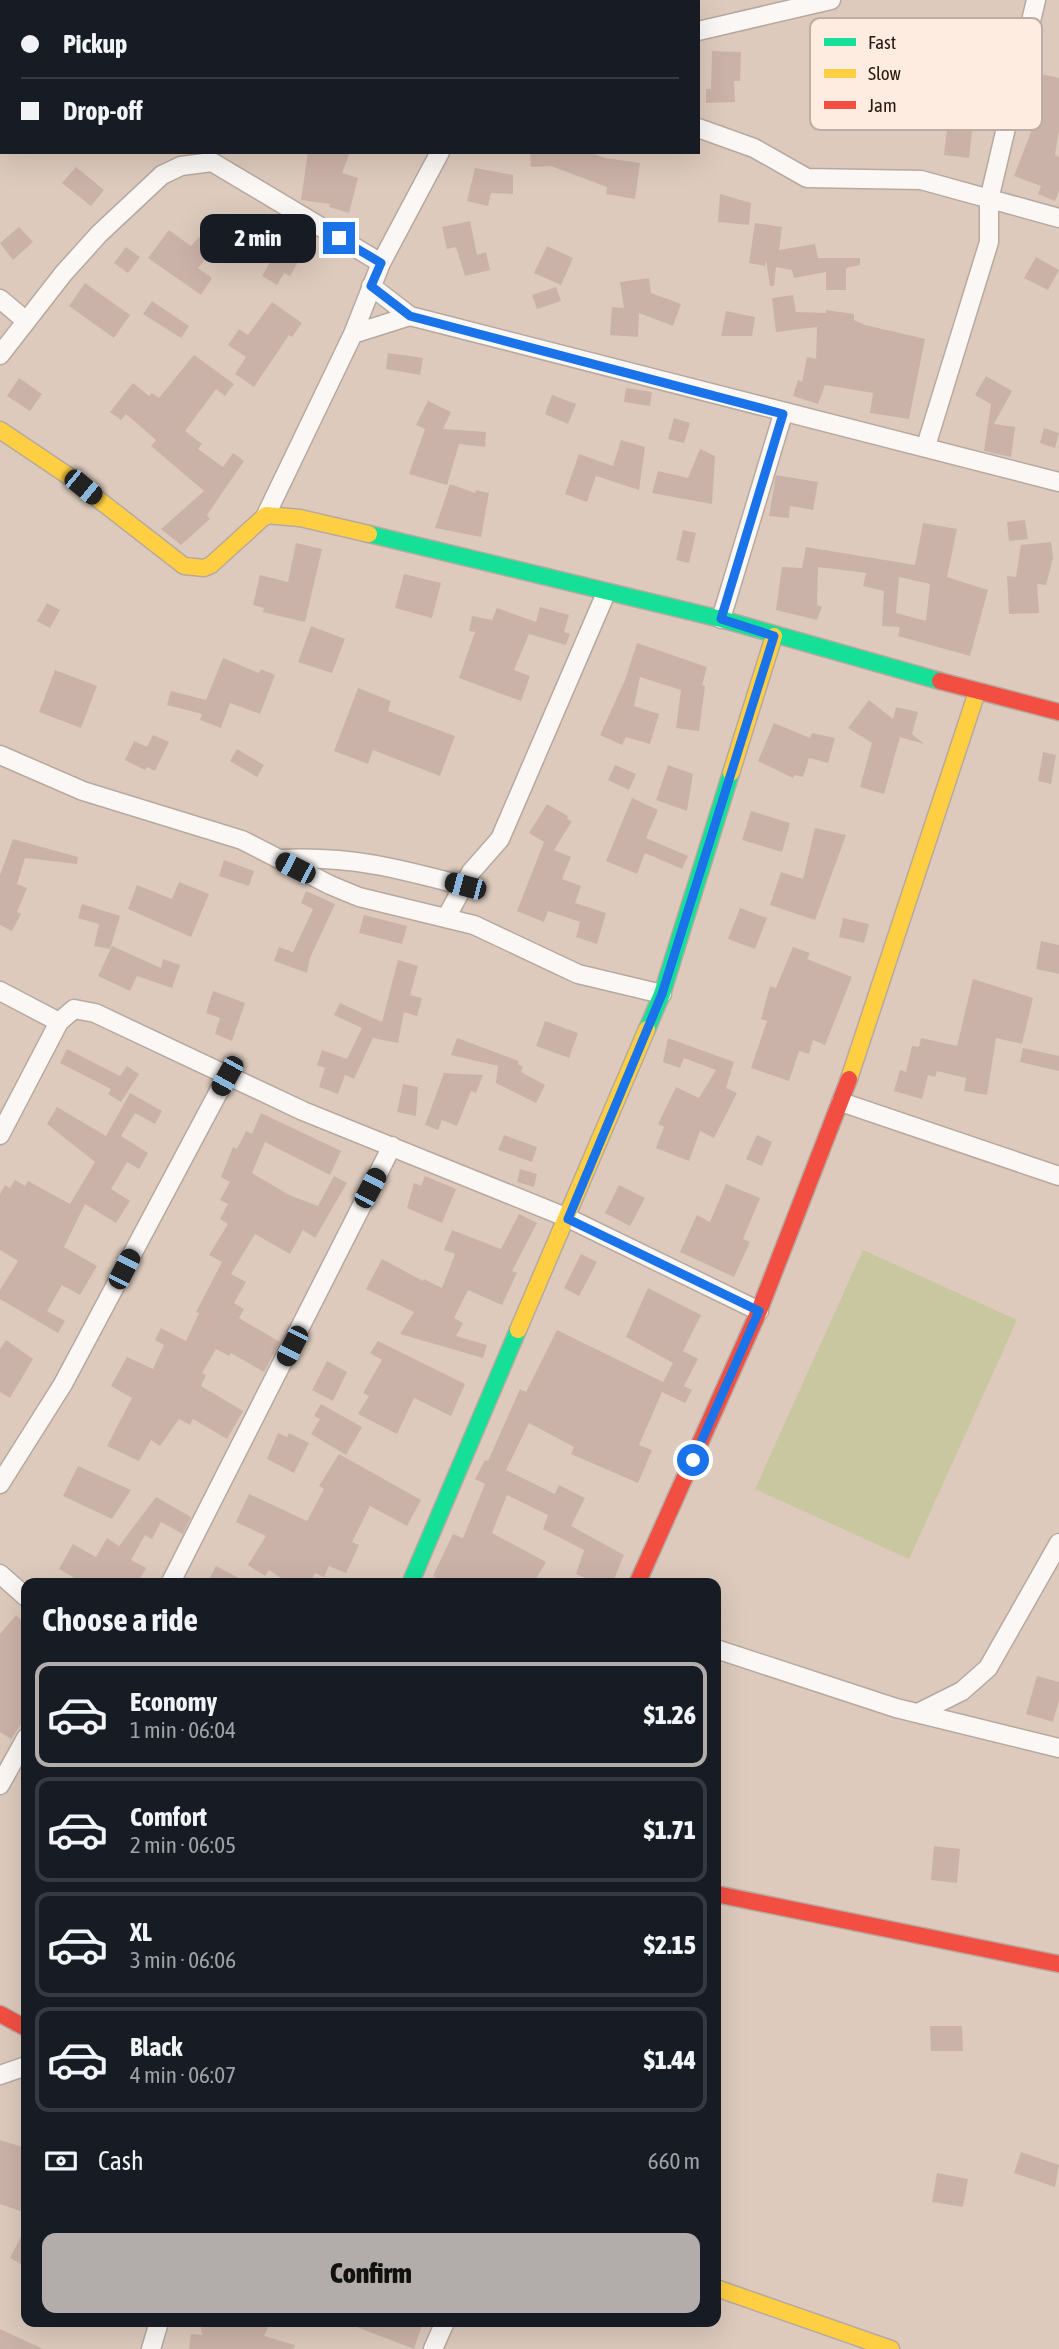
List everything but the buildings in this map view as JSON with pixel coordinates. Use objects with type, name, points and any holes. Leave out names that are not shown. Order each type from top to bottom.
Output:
[{"type":"street","points":[[1032,18],[1036,0]]},
{"type":"street","points":[[700,31],[819,1]]},
{"type":"street","points":[[700,129],[754,148],[807,178],[921,180],[989,201],[1059,218]]},
{"type":"street","points":[[926,446],[989,242],[989,201],[1006,130]]},
{"type":"street","points":[[0,430],[67,475],[184,566],[204,568],[211,565],[242,533],[266,515],[353,334],[381,263],[439,154]]},
{"type":"street","points":[[0,355],[25,320],[99,234],[162,174],[209,157],[381,263]]},
{"type":"street","points":[[371,286],[410,316],[783,414],[926,446],[1059,482]]},
{"type":"street","points":[[0,299],[25,320]]},
{"type":"street","points":[[353,334],[410,316]]},
{"type":"street","points":[[721,619],[783,414]]},
{"type":"street","points":[[266,515],[339,526],[721,619],[977,692],[1057,711],[1059,693]]},
{"type":"street","points":[[446,918],[471,872],[500,839],[606,593]]},
{"type":"street","points":[[413,1578],[662,994],[774,636]]},
{"type":"street","points":[[640,1578],[759,1311],[842,1102],[977,692]]},
{"type":"street","points":[[0,755],[83,792],[242,840],[359,897],[446,918],[501,935],[578,974],[662,994]]},
{"type":"street","points":[[278,859],[329,857],[366,861],[465,886]]},
{"type":"street","points":[[0,991],[59,1022]]},
{"type":"street","points":[[0,1135],[59,1022],[74,1009],[94,1013],[146,1034],[227,1076],[568,1219],[759,1311]]},
{"type":"street","points":[[0,1484],[64,1384],[227,1076]]},
{"type":"street","points":[[842,1102],[1059,1176]]},
{"type":"street","points":[[173,1578],[392,1146]]},
{"type":"street","points":[[918,1713],[962,1691],[988,1668],[1059,1543]]},
{"type":"street","points":[[0,1574],[21,1593]]},
{"type":"street","points":[[721,1651],[918,1713],[1059,1748]]},
{"type":"street","points":[[0,1785],[6,1761],[21,1744]]},
{"type":"street","points":[[721,1895],[1059,1964]]},
{"type":"street","points":[[0,2014],[21,2025]]},
{"type":"street","points":[[0,2075],[21,2068]]},
{"type":"street","points":[[721,2290],[861,2344],[891,2349]]},
{"type":"street","points":[[151,2349],[158,2327]]},
{"type":"street","points":[[433,2349],[443,2327]]},
{"type":"shaded area","points":[[863,1250],[1017,1320],[909,1559],[755,1489]]},
{"type":"traffic: fast","points":[[369,534],[721,619],[940,681]]},
{"type":"traffic: fast","points":[[647,1029],[662,994],[731,773]]},
{"type":"traffic: fast","points":[[413,1578],[518,1330]]},
{"type":"traffic: slow","points":[[0,430],[67,475],[184,566],[204,568],[211,565],[266,515],[300,518],[369,534]]},
{"type":"traffic: slow","points":[[731,773],[774,636]]},
{"type":"traffic: slow","points":[[849,1079],[977,692]]},
{"type":"traffic: slow","points":[[518,1330],[647,1029]]},
{"type":"traffic: slow","points":[[721,2290],[891,2349]]},
{"type":"traffic: jam","points":[[940,681],[1059,712]]},
{"type":"traffic: jam","points":[[640,1578],[759,1311],[849,1079]]},
{"type":"traffic: jam","points":[[721,1895],[1059,1964]]},
{"type":"traffic: jam","points":[[0,2014],[21,2025]]},
{"type":"route","points":[[339,238],[381,263],[371,286],[410,316],[783,414],[721,619],[774,636],[662,994],[568,1219],[759,1311],[693,1460]]}]
